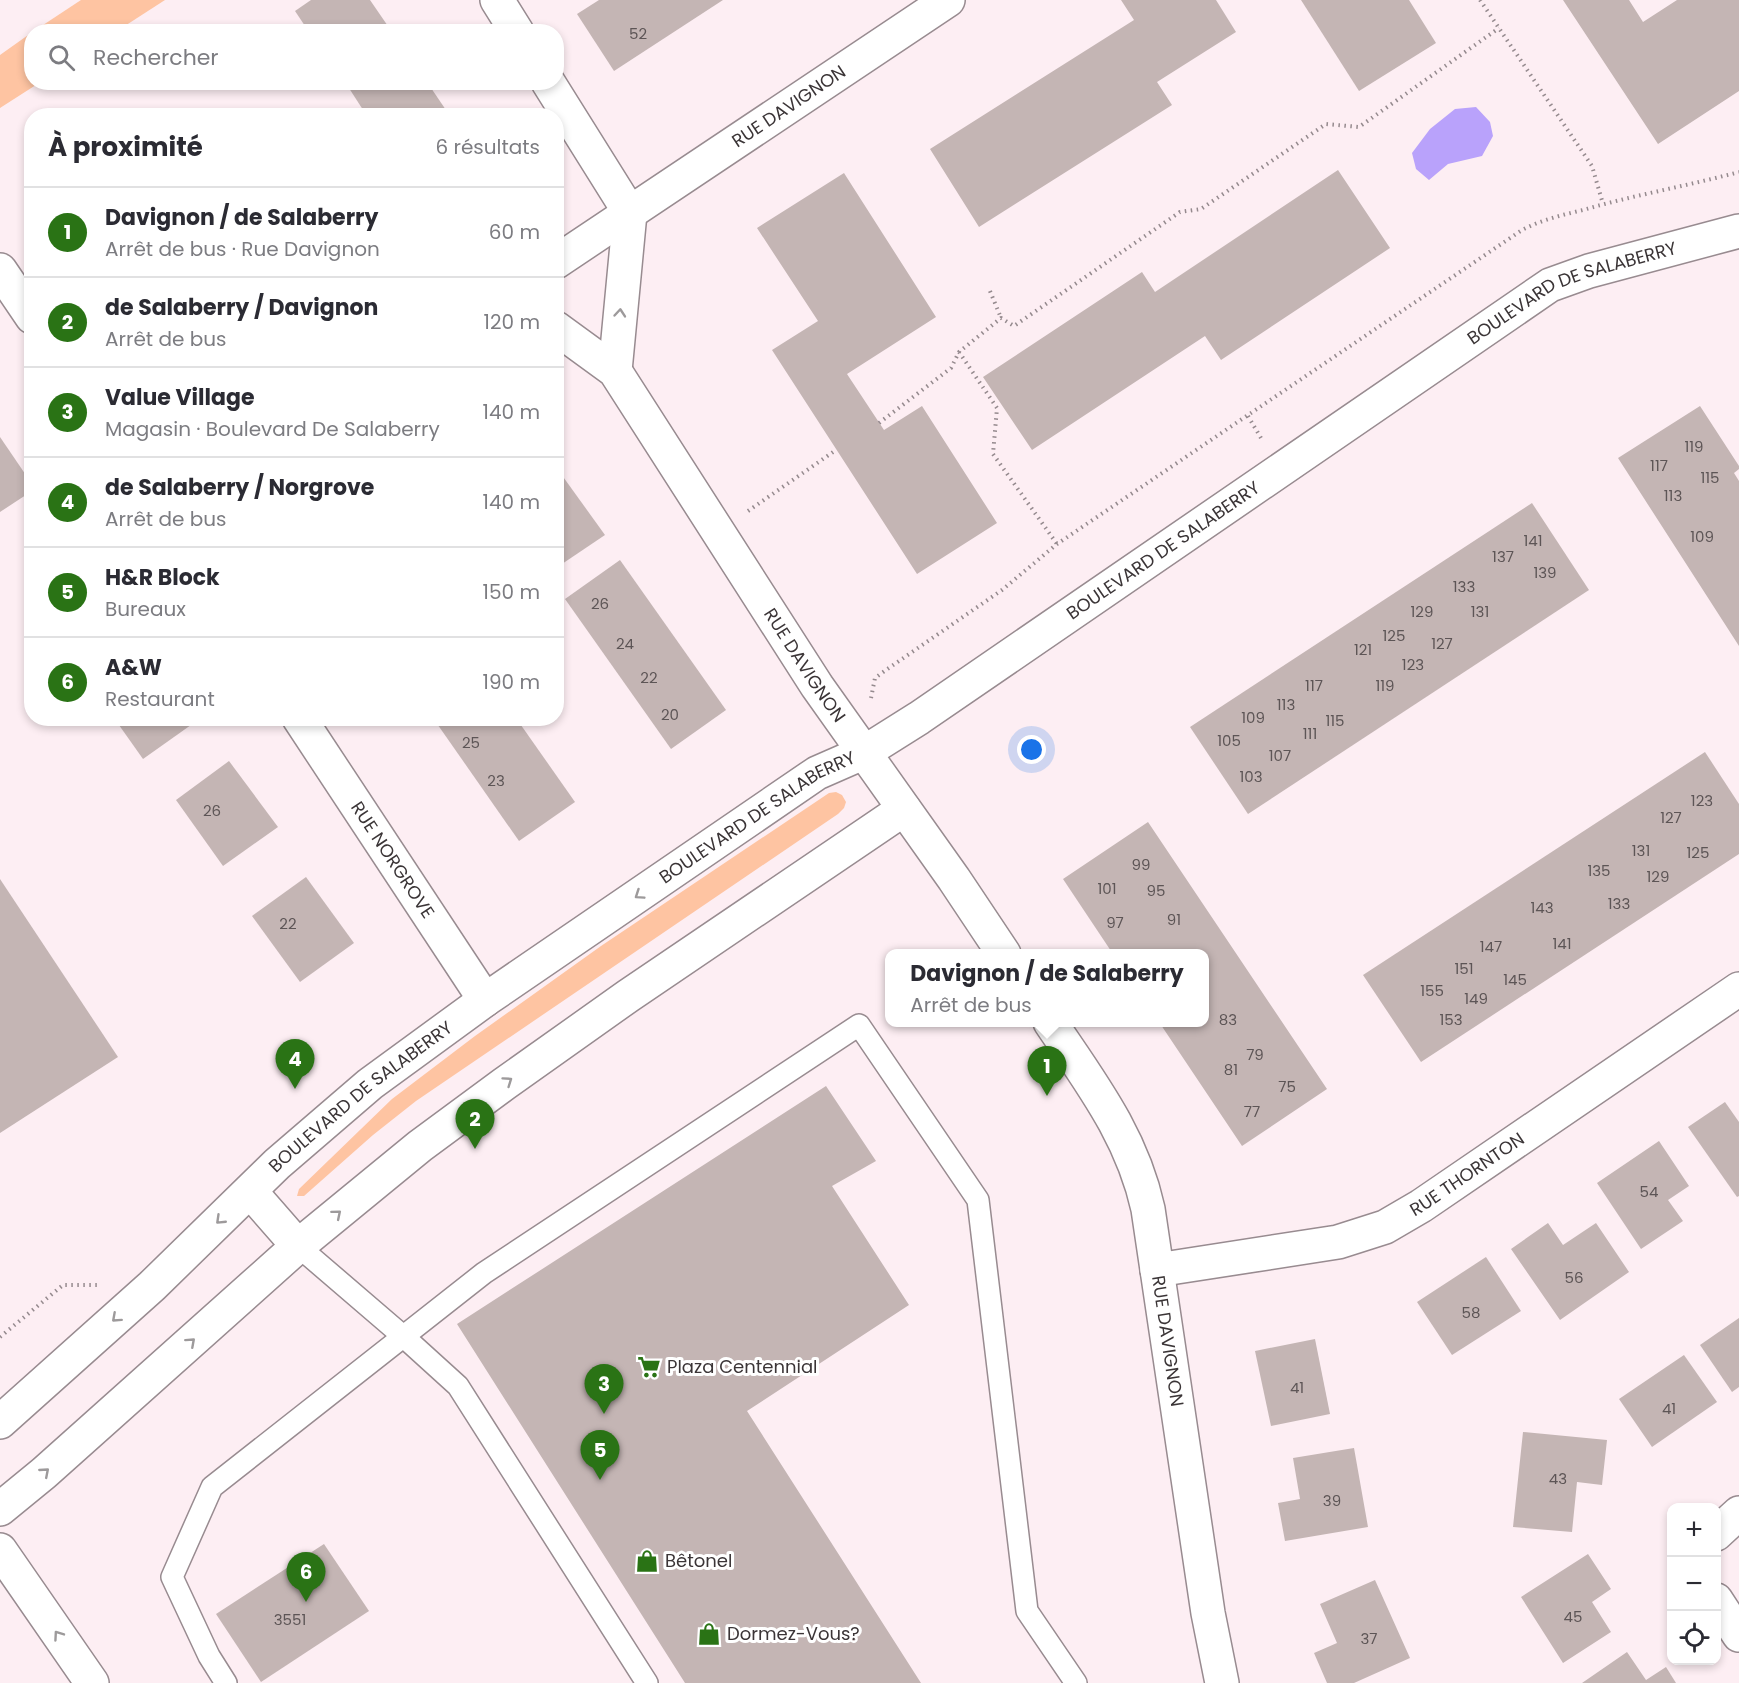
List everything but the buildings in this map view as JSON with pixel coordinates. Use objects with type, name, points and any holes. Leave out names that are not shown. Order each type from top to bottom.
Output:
[{"type":"street","points":[[497,0],[512,24]]},
{"type":"street","name":"RUE DAVIGNON","points":[[630,213],[948,0]]},
{"type":"street","points":[[553,90],[630,213],[615,371]]},
{"type":"street","points":[[564,257],[630,213]]},
{"type":"street","name":"BOULEVARD DE SALABERRY","points":[[0,1422],[152,1286],[285,1157],[370,1084],[484,1000],[817,773],[865,752],[938,704],[1550,285],[1589,271],[1739,231]]},
{"type":"street","points":[[0,270],[24,305]]},
{"type":"street","name":"RUE DAVIGNON","points":[[564,334],[615,371],[817,686],[954,879],[1001,949]]},
{"type":"street","name":"RUE NORGROVE","points":[[304,726],[484,1000]]},
{"type":"street","points":[[0,1509],[44,1473],[298,1246],[420,1146],[504,1084],[687,956],[904,809]]},
{"type":"street","name":"RUE THORNTON","points":[[1157,1270],[1312,1247],[1362,1236],[1385,1227],[1421,1206],[1739,988]]},
{"type":"street","name":"RUE DAVIGNON","points":[[1053,1027],[1116,1123],[1128,1145],[1143,1185],[1208,1613],[1222,1683]]},
{"type":"street","points":[[250,1191],[298,1246]]},
{"type":"street","points":[[1721,1529],[1739,1513]]},
{"type":"street","points":[[0,1550],[92,1683]]},
{"type":"street","points":[[1721,1608],[1739,1635]]},
{"type":"lane","points":[[226,1683],[209,1656],[172,1577],[212,1487],[484,1273],[859,1025],[978,1200],[1028,1611],[1076,1683]]},
{"type":"lane","points":[[298,1246],[458,1386],[647,1683]]},
{"type":"path","points":[[1480,0],[1592,166],[1603,204]]},
{"type":"path","points":[[990,291],[1001,318],[1014,326],[1180,212],[1201,209],[1326,124],[1359,126],[1499,28]]},
{"type":"path","points":[[872,687],[875,678],[886,669],[1002,590],[1057,544],[1522,230],[1533,224],[1603,204],[1697,184],[1739,172]]},
{"type":"path","points":[[879,423],[951,368],[959,351],[1001,318]]},
{"type":"path","points":[[959,351],[997,408],[993,454],[1057,544]]},
{"type":"path","points":[[1248,416],[1264,442]]},
{"type":"path","points":[[718,532],[836,450]]},
{"type":"path","points":[[0,1337],[63,1285]]},
{"type":"shaded area","points":[[81,0],[165,0],[128,24],[45,24]]},
{"type":"shaded area","points":[[24,38],[24,90],[28,90],[0,108],[0,55]]},
{"type":"shaded area","points":[[1476,107],[1490,122],[1493,136],[1482,156],[1448,164],[1429,180],[1416,169],[1412,153],[1430,129],[1455,109]]},
{"type":"shaded area","points":[[836,792],[842,795],[846,802],[838,814],[416,1101],[373,1135],[304,1196],[297,1196],[299,1189],[392,1099],[475,1036],[601,946],[829,793]]},
{"type":"place","name":"de Salaberry / Norgrove","points":[[295,1089]]},
{"type":"place","name":"Davignon / de Salaberry","points":[[1047,1096]]},
{"type":"place","name":"de Salaberry / Davignon","points":[[475,1149]]},
{"type":"place","name":"Plaza Centennial","points":[[649,1367]]},
{"type":"place","name":"Value Village","points":[[604,1414]]},
{"type":"place","name":"H&R Block","points":[[600,1480]]},
{"type":"place","name":"Bêtonel","points":[[647,1561]]},
{"type":"place","name":"A&W","points":[[306,1602]]},
{"type":"place","name":"Dormez-Vous?","points":[[709,1634]]}]
